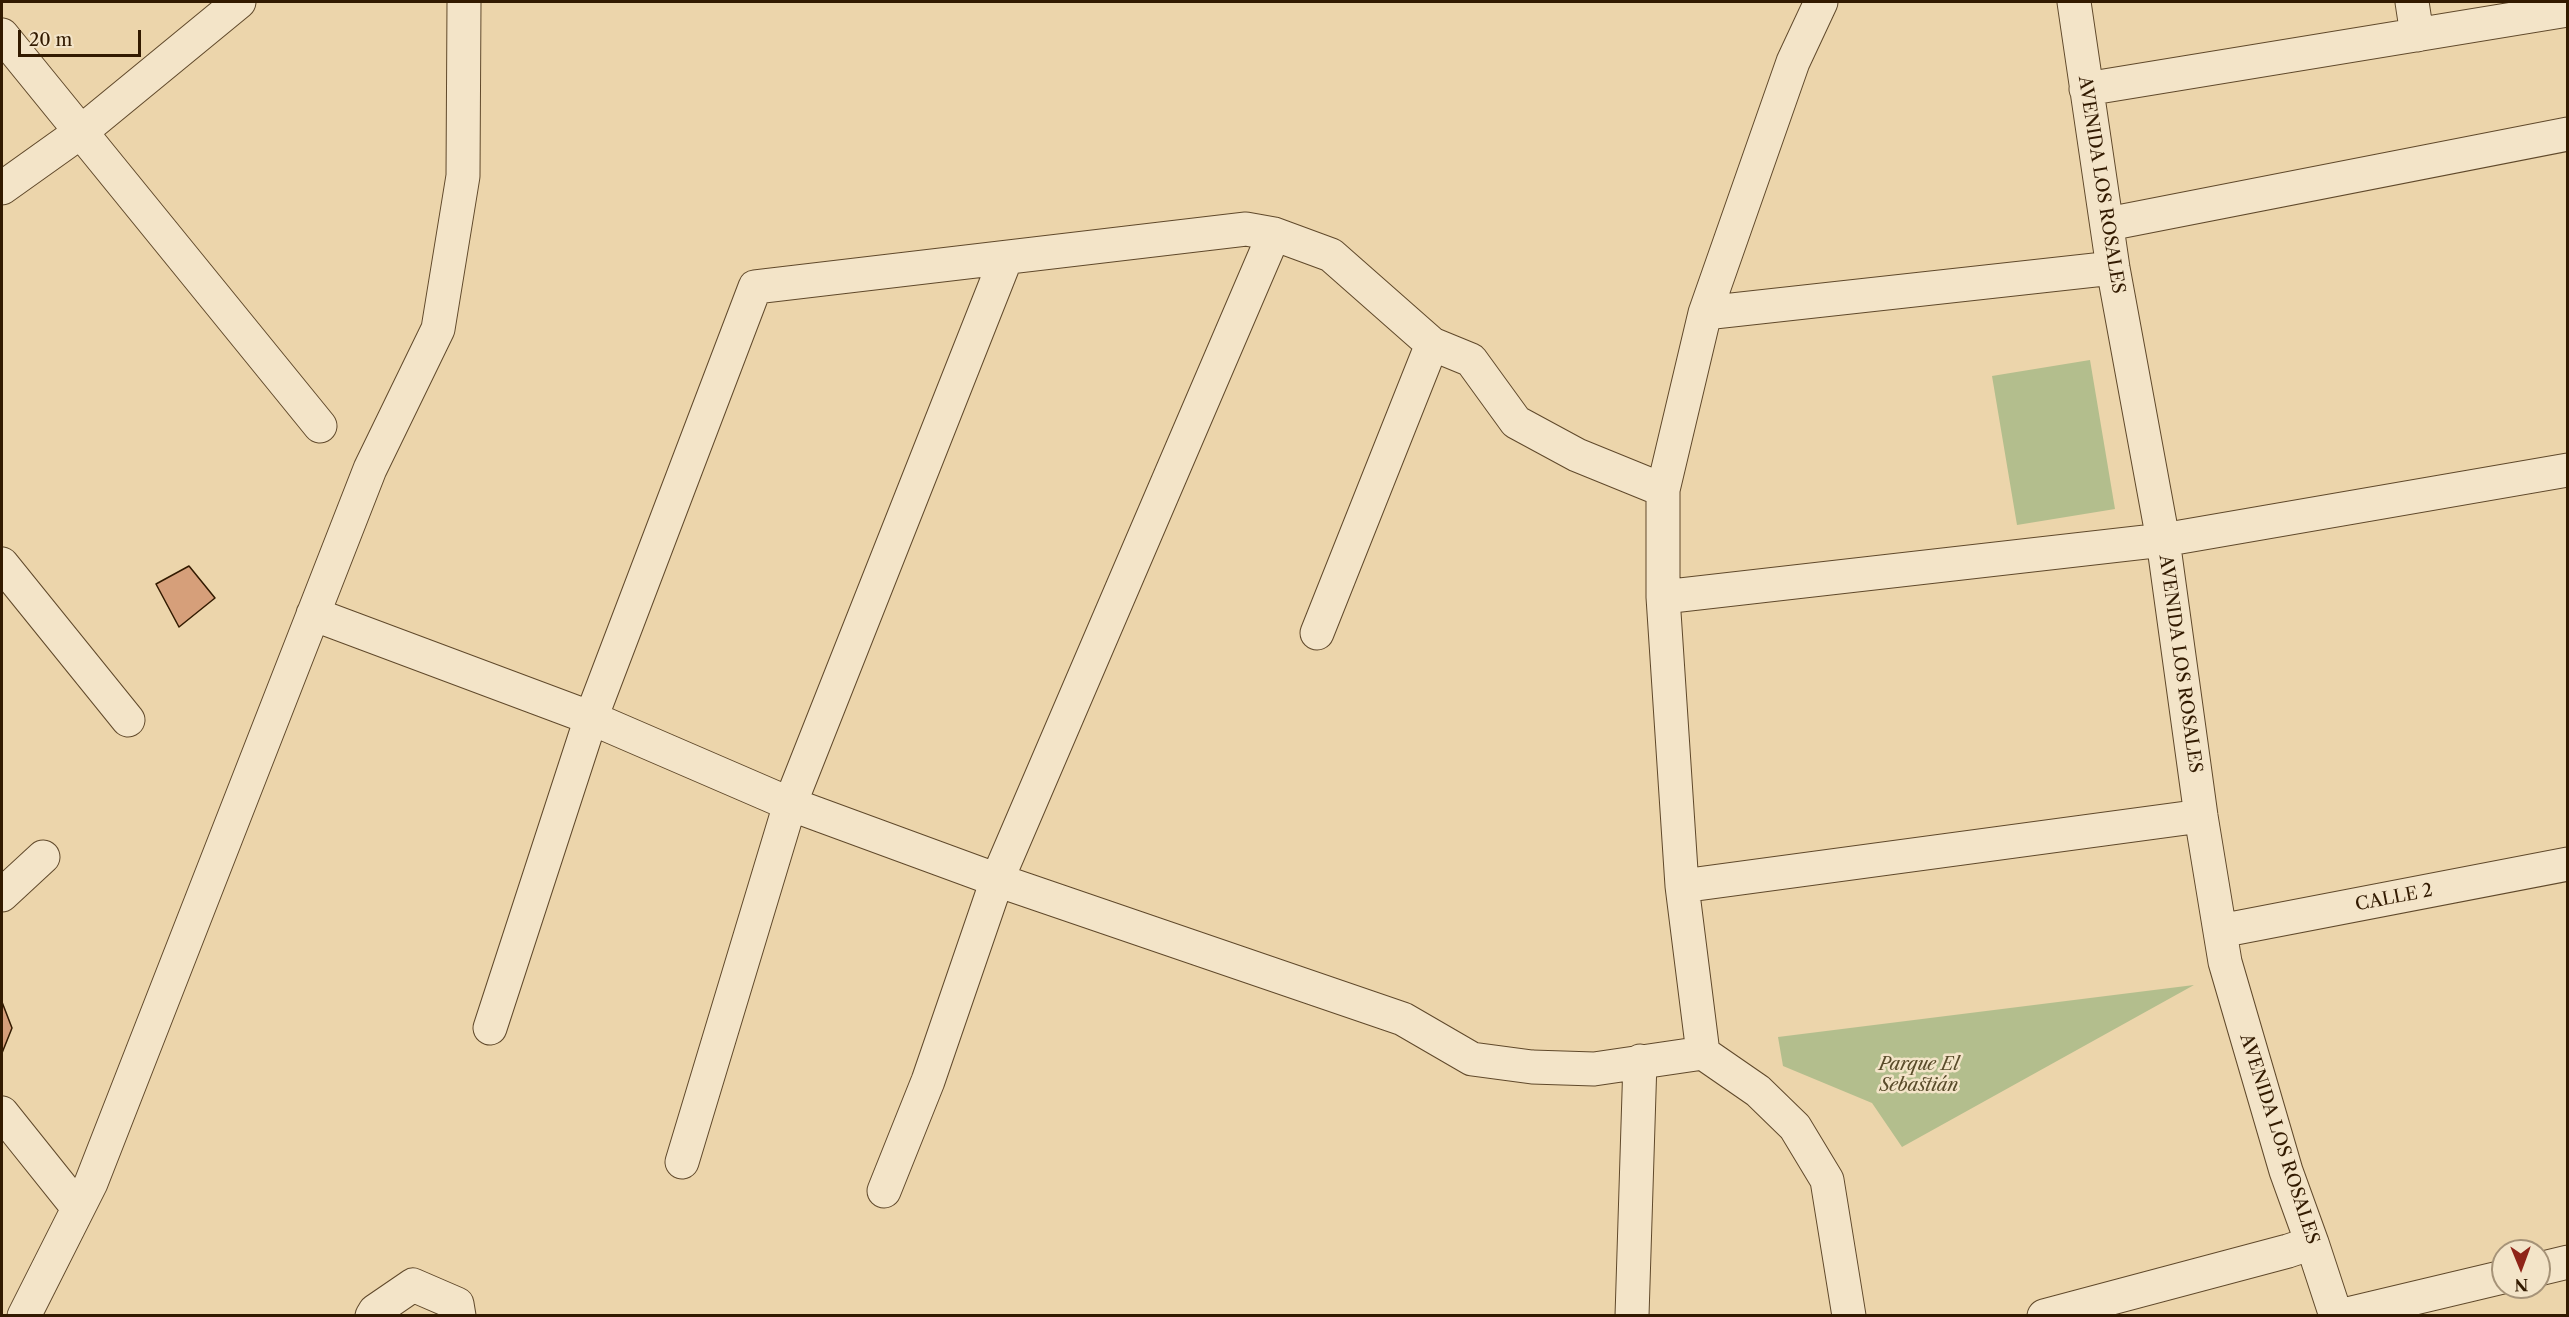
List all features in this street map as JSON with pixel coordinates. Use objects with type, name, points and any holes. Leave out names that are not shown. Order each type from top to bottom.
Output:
[{"type":"street","points":[[2,188],[82,131],[239,2]]},
{"type":"street","points":[[24,1316],[91,1183],[370,469],[438,329],[463,176],[464,2]]},
{"type":"street","points":[[1703,1053],[1682,886],[1663,597],[1663,490],[1706,313],[1793,62],[1821,2]]},
{"type":"street","name":"AVENIDA LOS ROSALES","points":[[2074,2],[2113,268],[2163,540],[2225,962],[2286,1172],[2337,1316]]},
{"type":"street","points":[[2412,2],[2417,35]]},
{"type":"street","points":[[2086,89],[2568,10]]},
{"type":"street","points":[[2,34],[320,426]]},
{"type":"street","points":[[2108,224],[2568,134]]},
{"type":"street","points":[[490,1028],[591,718],[756,287],[1246,229],[1274,234],[1331,255],[1432,344],[1471,360],[1516,422],[1577,455],[1663,490]]},
{"type":"street","points":[[884,1191],[928,1081],[997,880],[1274,234]]},
{"type":"street","points":[[682,1162],[790,804],[1006,258]]},
{"type":"street","points":[[1706,313],[2113,268]]},
{"type":"street","points":[[1317,633],[1432,344]]},
{"type":"street","points":[[1663,597],[2163,540],[2568,470]]},
{"type":"street","points":[[2,564],[128,720]]},
{"type":"street","points":[[313,614],[591,718],[790,804],[997,880],[1403,1019],[1472,1059],[1532,1067],[1594,1069],[1703,1053],[1758,1091],[1795,1127],[1827,1180],[1849,1316]]},
{"type":"street","points":[[1682,886],[2202,816]]},
{"type":"street","points":[[2,895],[44,857]]},
{"type":"street","name":"CALLE 2","points":[[2220,931],[2568,864]]},
{"type":"street","points":[[1632,1316],[1640,1061]]},
{"type":"street","points":[[2,1113],[78,1208]]},
{"type":"street","points":[[2044,1316],[2312,1243]]},
{"type":"street","points":[[2551,1266],[2568,1262]]},
{"type":"street","points":[[2337,1316],[2491,1280]]},
{"type":"street","points":[[372,1316],[375,1311],[413,1285],[457,1304],[459,1316]]},
{"type":"green space","points":[[2090,360],[2115,509],[2017,525],[1992,376]]},
{"type":"green space","name":"Parque El Sebastián","points":[[2194,985],[1902,1147],[1872,1103],[1783,1066],[1778,1037]]},
{"type":"building","points":[[189,566],[215,598],[179,627],[156,584]]},
{"type":"building","points":[[2,1002],[12,1028],[2,1053]]}]
